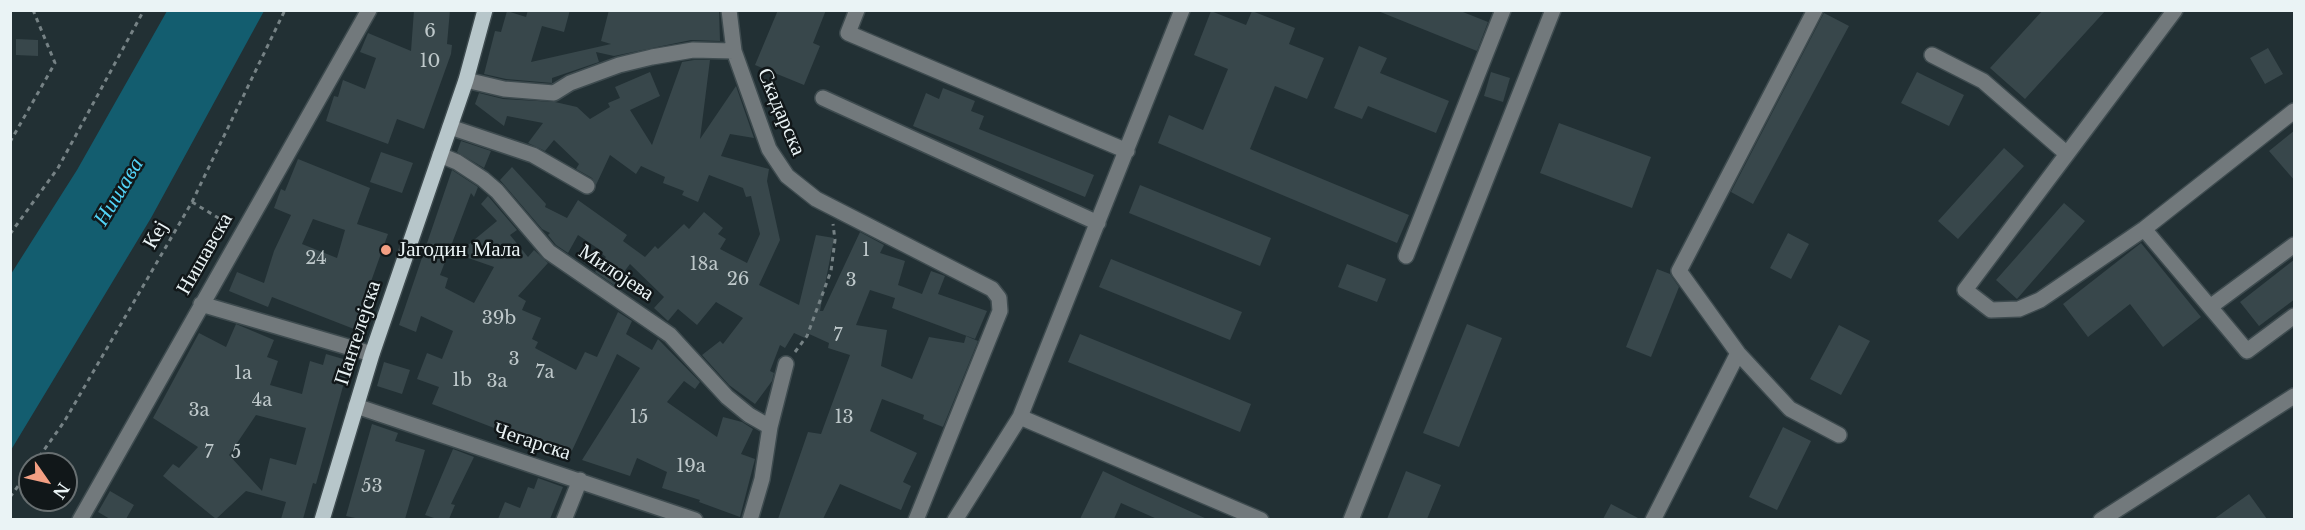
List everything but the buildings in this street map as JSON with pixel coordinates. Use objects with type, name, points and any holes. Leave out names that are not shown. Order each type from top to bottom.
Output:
[{"type":"main road","name":"Пантелејска","points":[[322,519],[372,354],[466,80],[483,13]]},
{"type":"street","name":"Нишавска","points":[[80,519],[369,10]]},
{"type":"street","name":"Скадарска","points":[[729,10],[734,51],[769,149],[778,165],[799,187],[831,207],[992,289],[999,298],[1000,311],[916,519]]},
{"type":"street","points":[[857,10],[848,33],[1127,151]]},
{"type":"street","points":[[955,519],[1020,417],[1182,10]]},
{"type":"street","points":[[1406,256],[1503,10]]},
{"type":"street","points":[[1351,519],[1553,10]]},
{"type":"street","points":[[1815,10],[1679,271],[1738,353],[1790,409],[1839,435]]},
{"type":"street","points":[[2175,10],[1965,290],[1991,310],[2019,309],[2040,300],[2144,229],[2295,111]]},
{"type":"street","points":[[466,80],[504,89],[554,93],[570,83],[641,60],[693,50],[734,51]]},
{"type":"street","points":[[1932,55],[1983,81],[2067,154]]},
{"type":"street","points":[[823,98],[1098,223]]},
{"type":"street","points":[[450,127],[533,155],[587,186]]},
{"type":"street","name":"Милојева","points":[[440,155],[457,162],[483,179],[497,191],[549,252],[670,335],[727,397],[770,427]]},
{"type":"street","points":[[2144,229],[2247,351],[2295,316]]},
{"type":"street","points":[[2210,307],[2295,245]]},
{"type":"street","points":[[201,304],[372,354]]},
{"type":"street","points":[[1653,519],[1738,353]]},
{"type":"street","points":[[750,519],[762,479],[770,427],[786,364]]},
{"type":"street","points":[[2101,519],[2295,396]]},
{"type":"street","name":"Чегарска","points":[[356,406],[695,519]]},
{"type":"street","points":[[1020,417],[1261,519]]},
{"type":"street","points":[[564,519],[580,480]]},
{"type":"path","points":[[10,142],[55,63],[33,10]]},
{"type":"path","points":[[10,234],[58,168],[144,10]]},
{"type":"path","name":"Кеј","points":[[43,452],[64,422],[192,202],[285,10]]},
{"type":"path","points":[[192,202],[231,226]]},
{"type":"path","points":[[786,364],[807,336],[831,271],[835,240],[831,207]]},
{"type":"water","name":"Нишава","points":[[167,11],[264,11],[151,218],[11,450],[11,274],[77,170]]},
{"type":"place","name":"Јагодин Мала","points":[[386,250]]}]
